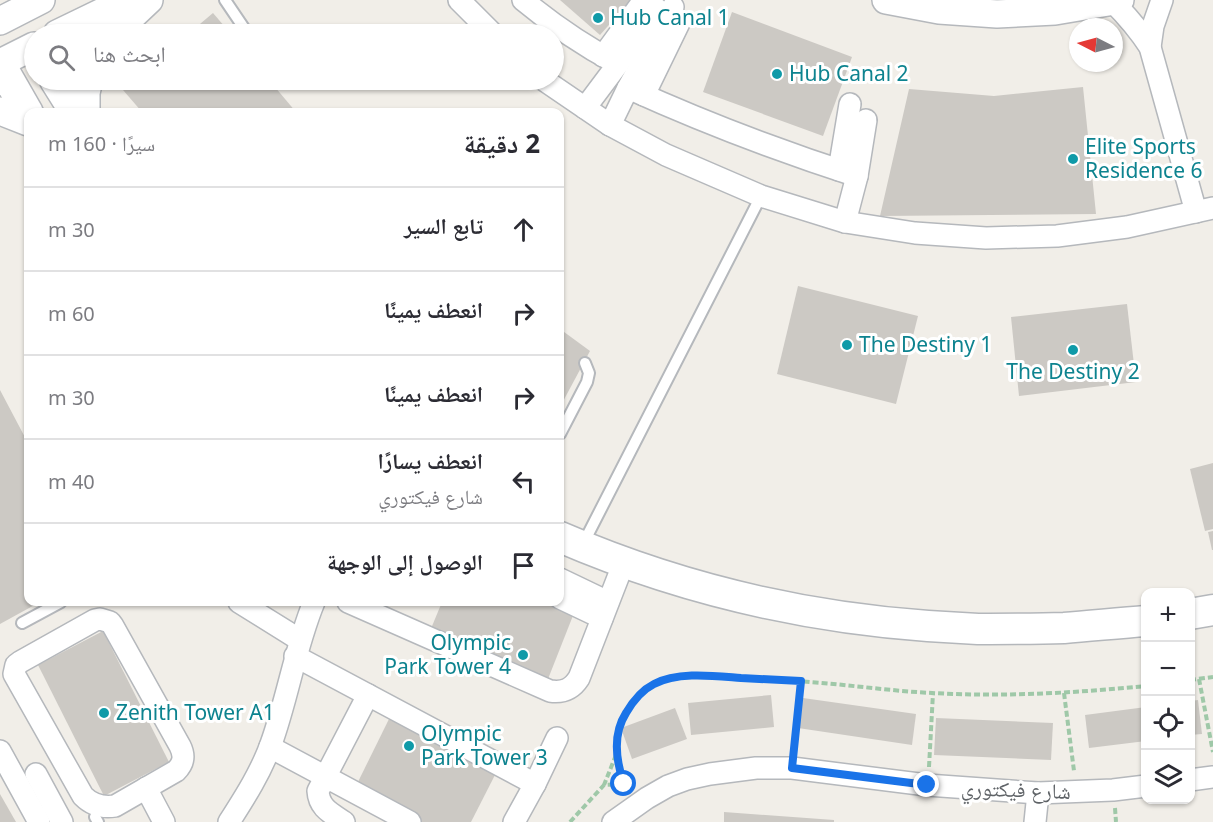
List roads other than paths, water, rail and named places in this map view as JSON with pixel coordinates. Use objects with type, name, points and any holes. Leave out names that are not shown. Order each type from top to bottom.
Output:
[{"type":"main road","points":[[0,64],[25,108]]},
{"type":"main road","points":[[61,90],[72,108]]},
{"type":"main road","points":[[571,542],[683,582],[743,598],[804,611],[890,623],[976,629],[1064,628],[1141,621]]},
{"type":"main road","points":[[1195,613],[1213,610]]},
{"type":"street","points":[[0,21],[41,0]]},
{"type":"street","points":[[78,24],[127,0]]},
{"type":"street","points":[[124,24],[150,0]]},
{"type":"street","points":[[459,0],[483,24]]},
{"type":"street","points":[[523,0],[554,24]]},
{"type":"street","points":[[559,90],[610,125],[666,155],[761,196],[845,222],[915,233],[986,238],[1057,236],[1127,227],[1205,210],[1150,47],[1116,1],[1055,11],[997,14],[939,10],[886,0]]},
{"type":"street","points":[[1150,47],[1153,26],[1162,0]]},
{"type":"street","points":[[585,108],[611,60],[665,7]]},
{"type":"street","points":[[610,125],[636,92],[665,7]]},
{"type":"street","points":[[564,31],[611,60]]},
{"type":"street","points":[[0,64],[24,51]]},
{"type":"street","points":[[86,108],[87,90]]},
{"type":"street","points":[[636,92],[740,136],[848,173]]},
{"type":"street","points":[[845,222],[850,104]]},
{"type":"street","points":[[0,111],[24,120]]},
{"type":"street","points":[[848,173],[866,120]]},
{"type":"street","points":[[364,606],[550,691],[559,692],[567,690],[579,678],[624,562]]},
{"type":"street","points":[[564,582],[605,610]]},
{"type":"street","points":[[564,599],[605,610]]},
{"type":"street","points":[[244,606],[297,648],[368,695],[535,784]]},
{"type":"street","points":[[230,822],[260,772],[270,747],[284,703],[297,648],[313,606]]},
{"type":"street","points":[[95,620],[110,622],[183,752],[184,759],[176,771],[146,788],[115,806],[108,807],[94,804],[83,796],[15,678],[16,665],[95,620]]},
{"type":"street","points":[[344,822],[321,805],[318,791],[368,695]]},
{"type":"street","points":[[514,822],[557,738]]},
{"type":"street","points":[[270,747],[410,822]]},
{"type":"street","points":[[0,751],[39,822]]},
{"type":"street","name":"شارع فيكتوري","points":[[613,822],[632,807],[668,786],[687,779],[744,769],[792,768],[927,785],[1038,793],[1077,793],[1141,787]]},
{"type":"street","points":[[36,774],[62,822]]},
{"type":"street","points":[[1195,779],[1213,777]]},
{"type":"street","points":[[146,788],[164,822]]},
{"type":"street","points":[[1035,822],[1038,793]]},
{"type":"lane","points":[[225,0],[241,24]]},
{"type":"lane","points":[[571,542],[761,196]]},
{"type":"lane","points":[[564,426],[587,382],[589,373],[585,363]]},
{"type":"lane","points":[[22,623],[54,606]]},
{"type":"place","name":"Hub Canal 1","points":[[598,18]]},
{"type":"place","name":"Hub Canal 2","points":[[777,74]]},
{"type":"place","name":"Elite Sports Residence 6","points":[[1073,159]]},
{"type":"place","name":"The Destiny 1","points":[[847,345]]},
{"type":"place","name":"The Destiny 2","points":[[1073,350]]},
{"type":"place","name":"Olympic Park Tower 4","points":[[523,655]]},
{"type":"place","name":"Zenith Tower A1","points":[[104,713]]},
{"type":"place","name":"Olympic Park Tower 3","points":[[409,746]]}]
